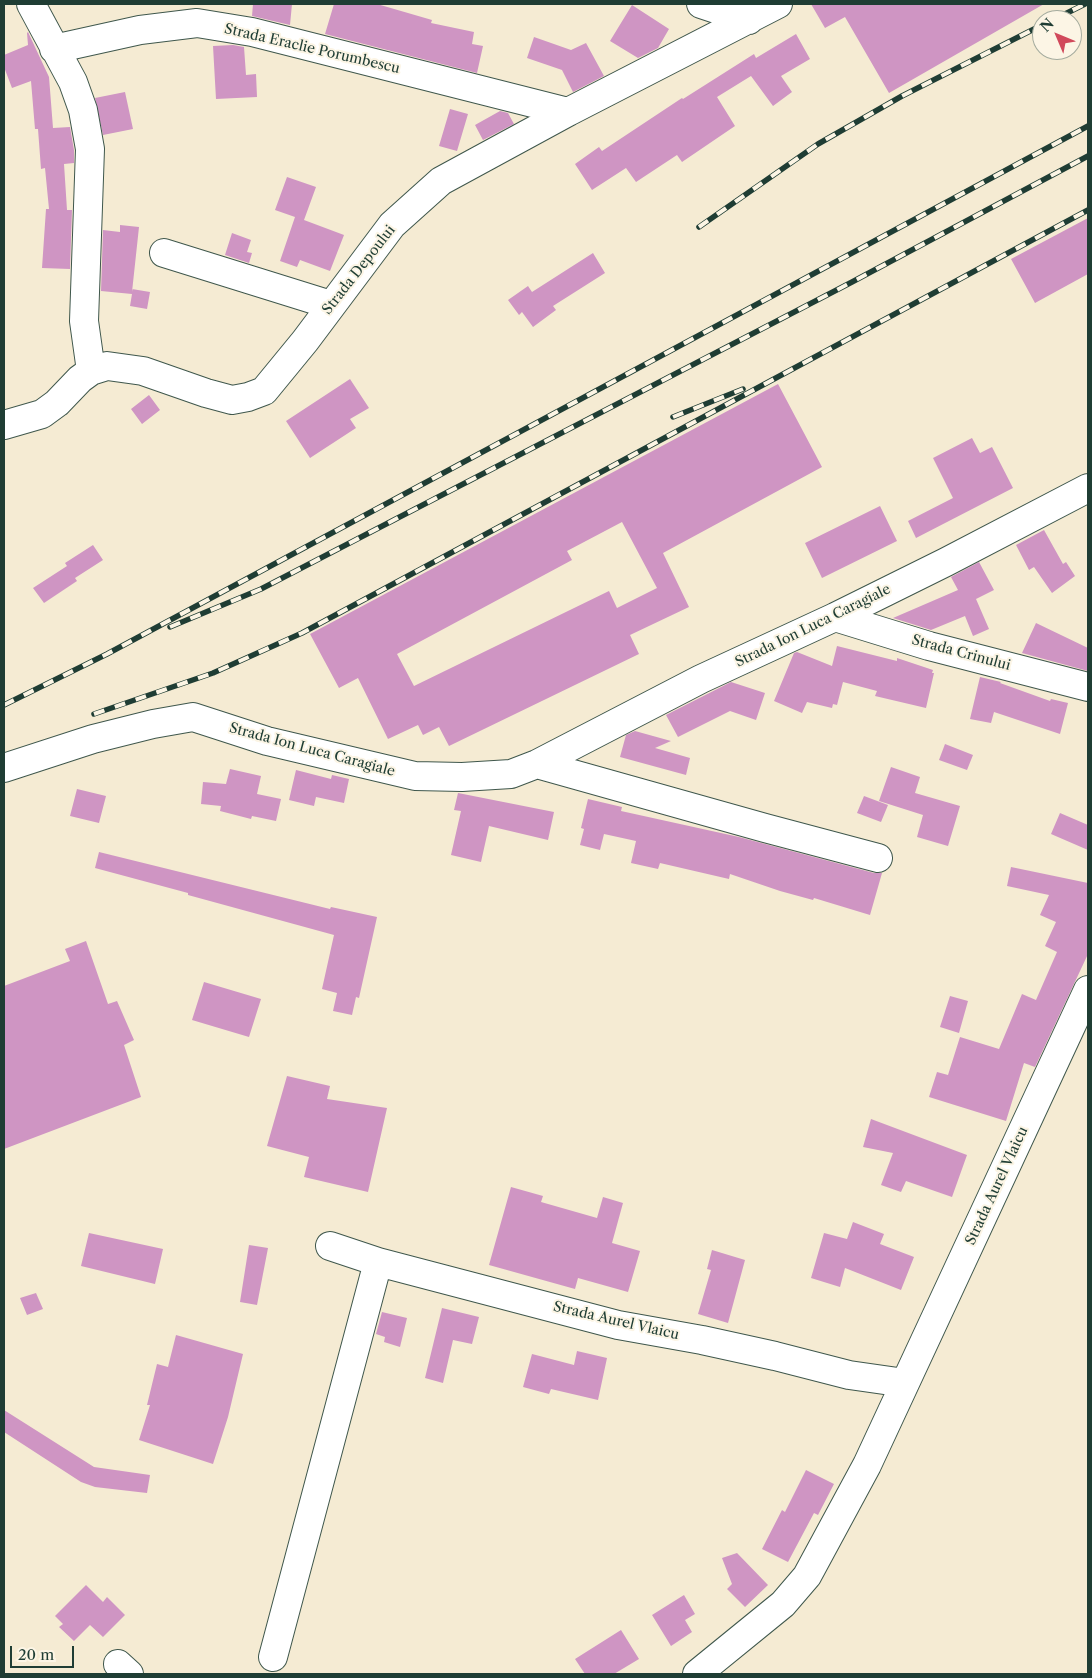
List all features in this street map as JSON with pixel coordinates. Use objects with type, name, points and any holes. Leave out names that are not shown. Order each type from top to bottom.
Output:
[{"type":"street","points":[[4,425],[42,414],[57,404],[80,379],[91,371],[84,321],[90,149],[80,103],[73,82],[31,4]]},
{"type":"street","points":[[701,4],[749,20]]},
{"type":"street","name":"Strada Depoului","points":[[91,371],[107,366],[143,371],[232,400],[264,391],[392,225],[441,181],[568,112],[778,4]]},
{"type":"street","name":"Strada Eraclie Porumbescu","points":[[54,49],[140,30],[197,23],[252,32],[568,112]]},
{"type":"street","points":[[164,253],[331,305]]},
{"type":"street","name":"Strada Ion Luca Caragiale","points":[[4,768],[93,739],[153,724],[193,717],[267,741],[414,776],[462,777],[511,774],[537,764],[701,679],[946,562],[1088,488]]},
{"type":"street","name":"Strada Crinului","points":[[835,616],[930,646],[1088,688]]},
{"type":"street","points":[[537,764],[878,858]]},
{"type":"street","name":"Strada Aurel Vlaicu","points":[[697,1674],[783,1604],[807,1576],[867,1465],[1088,990]]},
{"type":"street","name":"Strada Aurel Vlaicu","points":[[330,1246],[378,1262],[618,1325],[720,1344],[849,1375],[905,1383]]},
{"type":"street","points":[[273,1658],[378,1262]]},
{"type":"building","points":[[253,4],[292,4],[290,25],[252,16]]},
{"type":"building","points":[[334,4],[377,4],[432,20],[431,23],[474,32],[472,44],[483,46],[477,73],[325,34]]},
{"type":"building","points":[[811,4],[1044,4],[889,93],[845,17],[825,28]]},
{"type":"building","points":[[632,5],[669,29],[658,48],[638,58],[610,41]]},
{"type":"building","points":[[28,32],[49,77],[53,128],[70,127],[74,163],[64,164],[67,210],[72,210],[70,269],[42,268],[46,209],[49,209],[45,168],[41,169],[38,129],[35,129],[31,81],[12,88],[4,67],[4,55],[28,45]]},
{"type":"building","points":[[796,34],[810,59],[781,76],[792,92],[773,106],[751,76],[717,97],[735,126],[682,162],[677,155],[636,182],[626,168],[592,190],[575,164],[599,147],[602,151],[682,98],[754,54],[756,58]]},
{"type":"building","points":[[534,37],[571,50],[586,43],[604,76],[573,92],[562,70],[527,58]]},
{"type":"building","points":[[233,45],[244,47],[246,75],[256,74],[257,97],[216,99],[213,46]]},
{"type":"building","points":[[125,92],[133,129],[103,135],[95,98]]},
{"type":"building","points":[[450,109],[468,114],[457,151],[439,146]]},
{"type":"building","points":[[500,111],[508,113],[514,124],[483,140],[475,125]]},
{"type":"building","points":[[287,177],[316,187],[304,220],[344,235],[330,271],[300,260],[297,267],[280,261],[295,217],[275,210]]},
{"type":"building","points":[[1088,218],[1088,274],[1035,303],[1011,259]]},
{"type":"building","points":[[120,225],[139,227],[132,289],[150,292],[147,309],[130,306],[132,294],[101,291],[103,230],[120,232]]},
{"type":"building","points":[[232,233],[251,240],[247,252],[252,253],[249,263],[225,255]]},
{"type":"building","points":[[593,253],[605,273],[553,306],[556,310],[533,327],[522,312],[519,315],[508,300],[528,286],[532,292]]},
{"type":"building","points":[[350,379],[369,408],[350,419],[356,428],[310,458],[286,421]]},
{"type":"building","points":[[778,384],[822,467],[663,553],[689,607],[630,635],[639,654],[449,746],[439,727],[423,735],[418,725],[388,739],[358,678],[339,688],[310,634]],"holes":[[[622,522],[657,588],[617,608],[609,591],[414,686],[397,654],[572,560],[567,551]]]},
{"type":"building","points":[[149,395],[160,410],[142,424],[131,409]]},
{"type":"building","points":[[972,438],[980,453],[992,447],[1013,488],[916,538],[908,521],[953,498],[933,458]]},
{"type":"building","points":[[880,506],[897,541],[822,578],[805,543]]},
{"type":"building","points":[[1044,530],[1063,564],[1066,562],[1075,576],[1052,593],[1034,567],[1029,570],[1016,545]]},
{"type":"building","points":[[93,545],[103,560],[75,578],[77,581],[44,603],[33,588],[67,566],[65,563]]},
{"type":"building","points":[[979,562],[994,590],[976,599],[989,629],[973,636],[965,616],[931,630],[893,618],[958,590],[951,577]]},
{"type":"building","points":[[1036,623],[1088,648],[1088,671],[1022,653]]},
{"type":"building","points":[[837,646],[897,661],[897,658],[933,670],[932,673],[934,673],[926,708],[875,696],[877,691],[843,682],[837,705],[833,704],[832,708],[807,702],[802,713],[774,701],[794,653],[797,652],[832,666]]},
{"type":"building","points":[[980,677],[1001,682],[1050,701],[1051,699],[1068,703],[1060,734],[994,712],[991,723],[970,719]]},
{"type":"building","points":[[731,682],[765,693],[756,720],[730,711],[678,737],[666,715]]},
{"type":"building","points":[[635,731],[671,741],[655,748],[690,758],[686,775],[620,757],[626,735]]},
{"type":"building","points":[[945,744],[973,755],[967,770],[939,760]]},
{"type":"building","points":[[891,767],[920,777],[915,793],[960,806],[948,846],[917,837],[923,815],[879,801]]},
{"type":"building","points":[[230,769],[261,776],[257,794],[281,799],[276,821],[252,816],[251,819],[220,811],[221,806],[201,804],[203,782],[226,784]]},
{"type":"building","points":[[296,770],[331,779],[332,775],[349,779],[344,803],[316,797],[314,806],[289,800]]},
{"type":"building","points":[[77,789],[106,796],[99,823],[70,816]]},
{"type":"building","points":[[458,793],[554,812],[548,840],[489,826],[481,862],[451,855],[461,811],[454,810]]},
{"type":"building","points":[[864,796],[888,805],[881,822],[857,813]]},
{"type":"building","points":[[588,799],[622,807],[621,811],[739,837],[874,873],[882,873],[870,915],[814,898],[813,900],[780,891],[730,874],[729,879],[660,863],[658,869],[631,863],[636,841],[604,834],[600,850],[580,845],[584,829],[581,828]]},
{"type":"building","points":[[1060,813],[1088,825],[1088,850],[1051,834]]},
{"type":"building","points":[[99,852],[330,909],[331,907],[377,917],[359,998],[356,997],[352,1015],[333,1011],[337,993],[322,989],[334,935],[95,868]]},
{"type":"building","points":[[1011,867],[1088,883],[1088,954],[1035,1067],[1024,1063],[1006,1121],[929,1097],[937,1072],[948,1075],[960,1037],[999,1049],[1022,994],[1036,1000],[1057,952],[1045,946],[1056,922],[1040,915],[1049,895],[1007,886]]},
{"type":"building","points":[[86,941],[108,1004],[117,1001],[134,1040],[124,1045],[141,1097],[4,1149],[4,986],[70,961],[65,949]]},
{"type":"building","points":[[204,982],[261,999],[249,1037],[192,1020]]},
{"type":"building","points":[[950,996],[968,1001],[959,1033],[940,1027]]},
{"type":"building","points":[[287,1076],[330,1086],[327,1099],[387,1108],[368,1192],[304,1177],[309,1157],[267,1146]]},
{"type":"building","points":[[871,1119],[967,1155],[952,1197],[906,1181],[901,1192],[881,1185],[893,1153],[863,1147]]},
{"type":"building","points":[[511,1187],[543,1196],[541,1202],[597,1218],[603,1197],[623,1203],[612,1243],[640,1251],[628,1292],[578,1278],[575,1289],[489,1265]]},
{"type":"building","points":[[853,1222],[884,1234],[880,1244],[914,1257],[901,1290],[845,1268],[840,1287],[811,1278],[824,1233],[847,1239]]},
{"type":"building","points":[[89,1233],[163,1249],[155,1284],[81,1266]]},
{"type":"building","points":[[249,1245],[268,1248],[257,1305],[240,1302]]},
{"type":"building","points":[[712,1250],[745,1260],[728,1323],[698,1314],[711,1270],[707,1269]]},
{"type":"building","points":[[36,1293],[43,1309],[27,1315],[20,1298]]},
{"type":"building","points":[[442,1308],[479,1317],[472,1344],[453,1340],[443,1383],[425,1378]]},
{"type":"building","points":[[382,1312],[407,1318],[400,1347],[384,1342],[385,1337],[376,1334]]},
{"type":"building","points":[[176,1335],[243,1354],[228,1417],[213,1464],[139,1440],[150,1405],[147,1405],[157,1364],[168,1367]]},
{"type":"building","points":[[577,1351],[607,1358],[598,1400],[551,1389],[549,1394],[523,1387],[532,1354],[574,1365]]},
{"type":"building","points":[[4,1410],[94,1467],[150,1475],[147,1493],[95,1487],[81,1482],[4,1432]]},
{"type":"building","points":[[806,1470],[834,1484],[818,1515],[814,1513],[788,1562],[762,1549],[782,1510],[785,1512]]},
{"type":"building","points":[[737,1553],[768,1585],[745,1607],[727,1589],[732,1584],[722,1558]]},
{"type":"building","points":[[86,1585],[103,1602],[107,1597],[125,1615],[103,1637],[90,1625],[74,1641],[59,1627],[63,1624],[55,1616]]},
{"type":"building","points":[[684,1595],[695,1614],[685,1620],[692,1632],[671,1646],[652,1615]]},
{"type":"building","points":[[621,1630],[639,1659],[614,1674],[585,1674],[575,1659]]},
{"type":"railway","points":[[1073,10],[1085,4]]},
{"type":"railway","points":[[699,227],[818,144],[902,96],[1032,30]]},
{"type":"railway","points":[[4,705],[107,654],[1088,126]]},
{"type":"railway","points":[[170,627],[261,589],[852,282],[1088,156]]},
{"type":"railway","points":[[94,714],[213,673],[302,633],[1088,210]]},
{"type":"railway","points":[[673,417],[743,389]]}]
